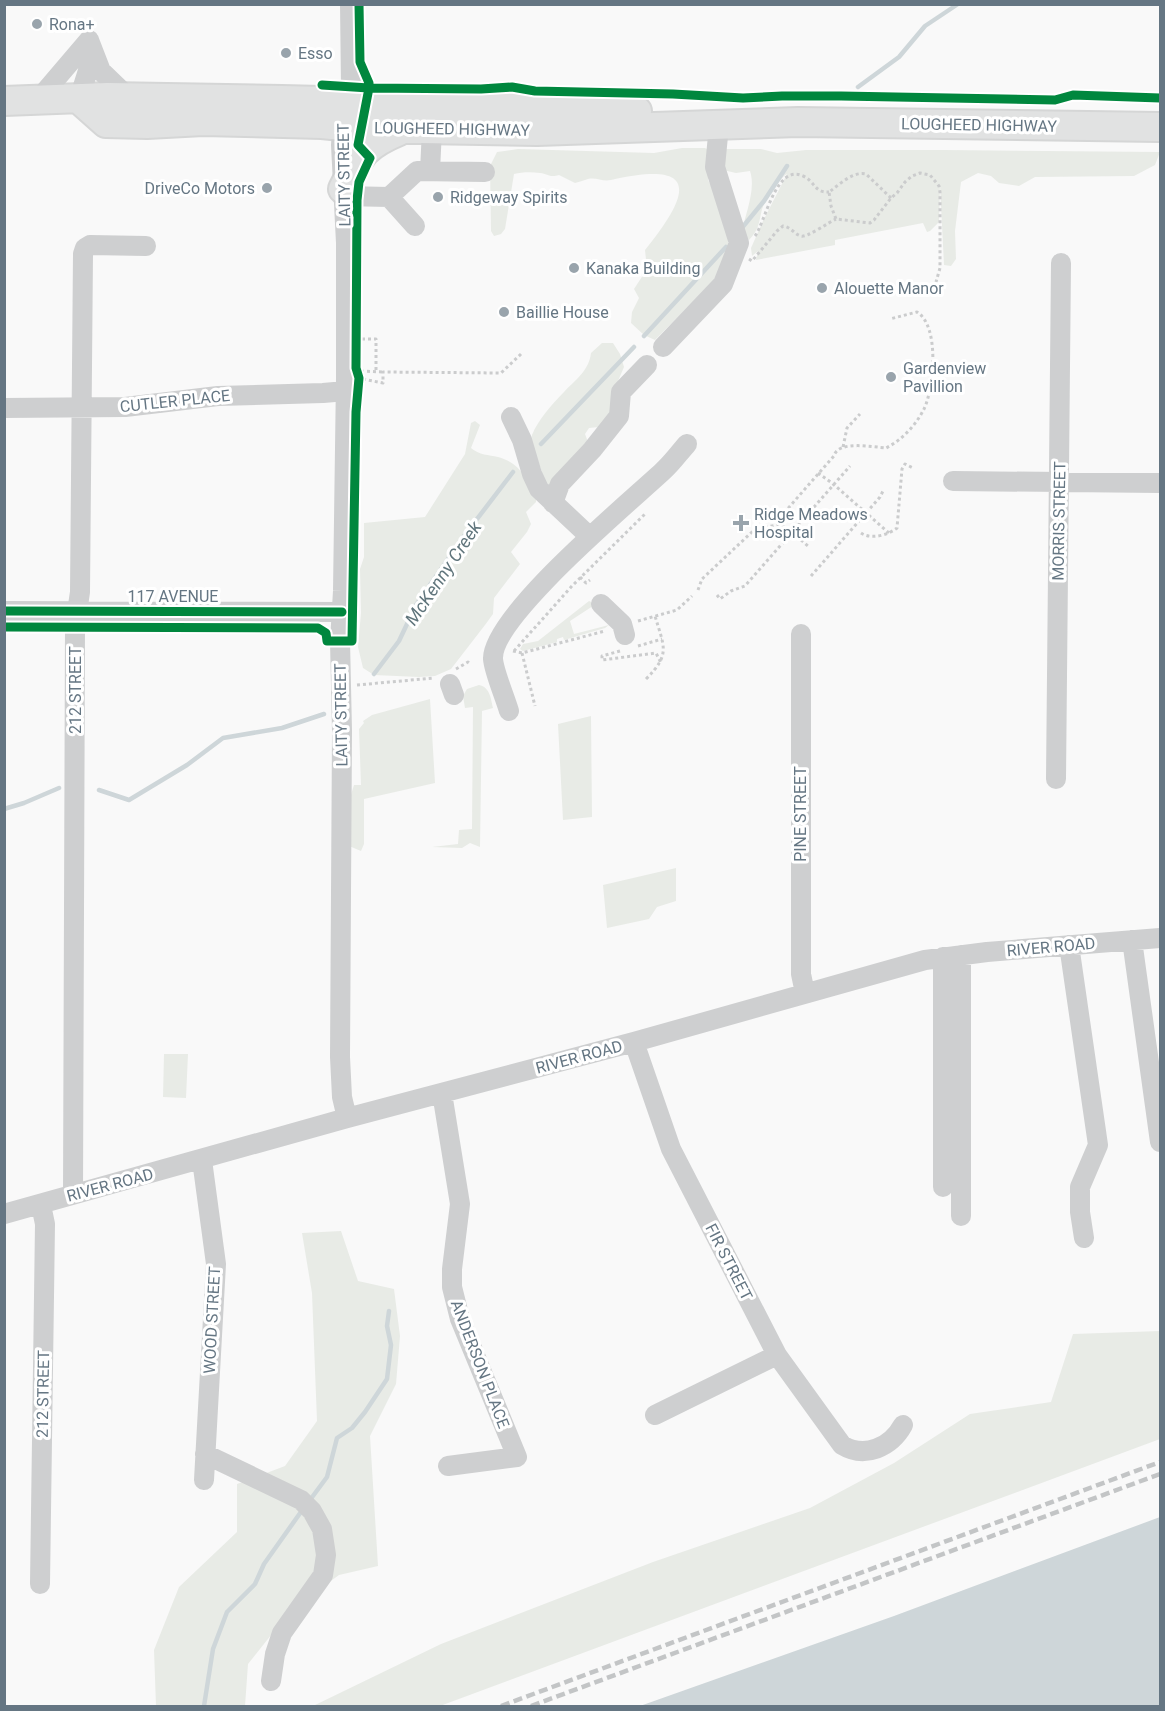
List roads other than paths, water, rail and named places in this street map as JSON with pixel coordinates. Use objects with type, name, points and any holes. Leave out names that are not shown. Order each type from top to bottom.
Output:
[{"type":"highway","name":"LOUGHEED HIGHWAY","points":[[4,101],[129,98],[344,108],[418,129],[537,131],[798,122]]},
{"type":"highway","name":"LOUGHEED HIGHWAY","points":[[79,99],[106,123],[147,124],[203,121],[373,105],[479,107],[537,105],[798,122],[1161,127]]},
{"type":"highway","points":[[343,193],[359,158],[369,146],[418,129]]},
{"type":"street","name":"LAITY STREET","points":[[337,4],[339,87],[344,108]]},
{"type":"street","name":"LAITY STREET","points":[[347,1118],[342,1097],[340,1057],[342,730],[340,641],[355,382],[341,158],[344,108],[351,87],[350,4]]},
{"type":"street","points":[[88,40],[101,71],[129,98]]},
{"type":"street","points":[[79,99],[91,61],[88,40]]},
{"type":"street","points":[[37,101],[88,40]]},
{"type":"street","points":[[663,347],[723,284],[739,243],[715,167],[719,125]]},
{"type":"street","points":[[418,129],[430,171]]},
{"type":"street","points":[[389,198],[417,171],[485,172]]},
{"type":"street","points":[[343,193],[389,198],[415,226]]},
{"type":"street","name":"212 STREET","points":[[73,1195],[75,626],[80,592],[83,254],[85,248],[90,244],[146,246]]},
{"type":"street","name":"MORRIS STREET","points":[[1056,779],[1061,263]]},
{"type":"street","points":[[552,503],[560,484],[592,450],[619,416],[621,392],[647,364]]},
{"type":"street","name":"CUTLER PLACE","points":[[4,408],[125,407],[241,395],[323,393],[355,382]]},
{"type":"street","points":[[511,417],[522,440],[535,482],[552,503],[589,536]]},
{"type":"street","points":[[509,711],[493,658],[498,640],[508,625],[558,567],[589,536],[664,470],[687,444]]},
{"type":"street","points":[[953,481],[1161,483]]},
{"type":"street","points":[[601,604],[622,624],[625,636]]},
{"type":"street","name":"117 AVENUE","points":[[4,611],[342,612]]},
{"type":"street","name":"PINE STREET","points":[[801,634],[801,974],[805,993]]},
{"type":"street","name":"RIVER ROAD","points":[[4,1214],[925,960],[1161,938]]},
{"type":"street","points":[[1132,940],[1160,1142]]},
{"type":"street","points":[[1069,945],[1098,1145],[1080,1187],[1080,1212],[1084,1238]]},
{"type":"street","points":[[943,1187],[952,956]]},
{"type":"street","points":[[952,956],[961,1216]]},
{"type":"street","name":"FIR STREET","points":[[634,1042],[671,1149],[777,1355],[842,1445],[849,1449],[863,1451],[888,1444],[897,1436],[903,1425]]},
{"type":"street","name":"ANDERSON PLACE","points":[[442,1093],[460,1204],[452,1287],[460,1319],[517,1457],[448,1466]]},
{"type":"street","name":"WOOD STREET","points":[[202,1160],[216,1264],[204,1480]]},
{"type":"street","name":"212 STREET","points":[[40,1584],[45,1224],[41,1205]]},
{"type":"street","points":[[655,1415],[777,1355]]},
{"type":"street","points":[[205,1454],[301,1500],[312,1511],[322,1529],[326,1555],[323,1575],[282,1633],[275,1654],[271,1681]]},
{"type":"waterway","name":"McKenny Creek","points":[[858,87],[899,57],[925,26],[958,4]]},
{"type":"waterway","name":"McKenny Creek","points":[[741,229],[764,201],[787,166]]},
{"type":"waterway","name":"McKenny Creek","points":[[644,336],[726,247]]},
{"type":"waterway","name":"McKenny Creek","points":[[541,444],[634,347]]},
{"type":"waterway","name":"McKenny Creek","points":[[374,674],[399,641],[416,605],[464,536],[513,472]]},
{"type":"waterway","name":"McKenny Creek","points":[[99,790],[129,800],[187,765],[223,738],[282,728],[324,714]]},
{"type":"waterway","name":"McKenny Creek","points":[[4,809],[59,788]]},
{"type":"waterway","points":[[310,1500],[327,1477],[337,1438],[352,1428],[387,1379],[391,1345],[387,1326],[389,1311]]},
{"type":"waterway","points":[[204,1706],[213,1649],[227,1612],[255,1584],[264,1564],[303,1509]]},
{"type":"railway","points":[[501,1706],[1160,1462]]},
{"type":"railway","points":[[531,1706],[1160,1474]]},
{"type":"place","name":"Rona+","points":[[37,24]]},
{"type":"place","name":"Esso","points":[[286,53]]},
{"type":"place","name":"DriveCo Motors","points":[[267,188]]},
{"type":"place","name":"Ridgeway Spirits","points":[[438,197]]},
{"type":"place","name":"Kanaka Building","points":[[574,268]]},
{"type":"place","name":"Alouette Manor","points":[[822,288]]},
{"type":"place","name":"Baillie House","points":[[504,312]]},
{"type":"place","name":"Gardenview Pavillion","points":[[891,377]]},
{"type":"place","name":"Ridge Meadows Hospital","points":[[741,523]]}]
